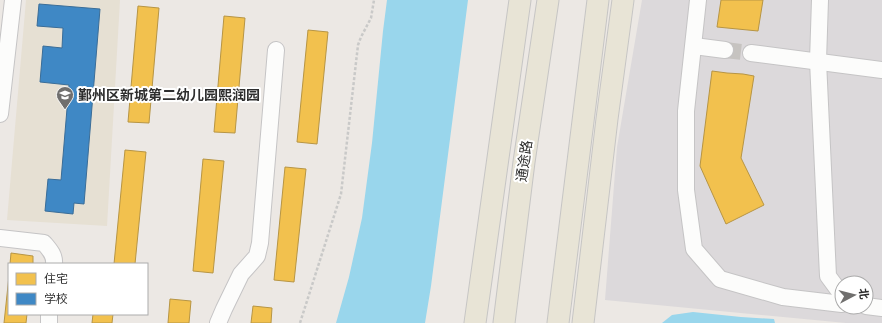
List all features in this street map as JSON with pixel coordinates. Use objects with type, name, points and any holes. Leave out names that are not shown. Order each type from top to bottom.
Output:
[{"type":"main road","points":[[475,323],[520,0]]},
{"type":"main road","name":"通途路","points":[[504,323],[524,162],[548,0]]},
{"type":"main road","points":[[558,323],[598,0]]},
{"type":"main road","points":[[583,323],[606,127],[623,0]]},
{"type":"street","points":[[0,114],[13,0]]},
{"type":"street","points":[[698,0],[686,111],[686,190],[694,249],[720,280],[783,297],[834,303]]},
{"type":"street","points":[[820,0],[818,62],[828,276],[834,284]]},
{"type":"street","points":[[694,46],[726,50]]},
{"type":"street","points":[[218,323],[241,274],[257,256],[260,243],[276,50]]},
{"type":"street","points":[[751,53],[882,70]]},
{"type":"street","points":[[0,238],[44,242],[52,252],[54,263]]},
{"type":"path","points":[[300,323],[341,194],[358,45],[371,18],[374,0]]},
{"type":"shaded area","name":"鄞州区新城第二幼儿园熙润园","points":[[26,0],[120,0],[107,226],[7,220]]},
{"type":"shaded area","points":[[642,0],[882,0],[882,323],[846,323],[605,300],[617,147]]},
{"type":"water","points":[[387,0],[468,0],[431,286],[425,323],[336,323],[349,277],[362,218],[372,143]]},
{"type":"water","points":[[693,312],[774,319],[775,323],[662,323],[672,315]]},
{"type":"building: 住宅","points":[[721,0],[763,0],[758,31],[717,27]]},
{"type":"building: 住宅","points":[[138,6],[159,8],[149,123],[128,122]]},
{"type":"building: 住宅","points":[[224,16],[245,18],[235,133],[214,132]]},
{"type":"building: 住宅","points":[[308,30],[328,32],[317,144],[297,142]]},
{"type":"building: 住宅","points":[[712,71],[754,76],[741,158],[764,205],[726,224],[700,166]]},
{"type":"building: 住宅","points":[[125,150],[146,152],[135,263],[114,263]]},
{"type":"building: 住宅","points":[[203,159],[224,161],[213,273],[193,271]]},
{"type":"building: 住宅","points":[[285,167],[306,169],[294,282],[274,280]]},
{"type":"building: 住宅","points":[[11,253],[33,256],[33,263],[10,263]]},
{"type":"building: 住宅","points":[[8,285],[8,315],[27,315],[26,323],[4,323]]},
{"type":"building: 住宅","points":[[170,299],[191,301],[189,323],[168,323]]},
{"type":"building: 住宅","points":[[253,306],[272,308],[271,323],[251,323]]},
{"type":"building: 住宅","points":[[93,315],[113,315],[112,323],[92,323]]},
{"type":"building: 学校","points":[[39,4],[100,9],[84,204],[74,203],[73,214],[45,211],[48,179],[61,180],[69,85],[40,82],[43,46],[62,48],[63,28],[37,26]]},
{"type":"tunnel","points":[[725,50],[751,53]]},
{"type":"place","name":"鄞州区新城第二幼儿园熙润园","points":[[65,110]]}]
